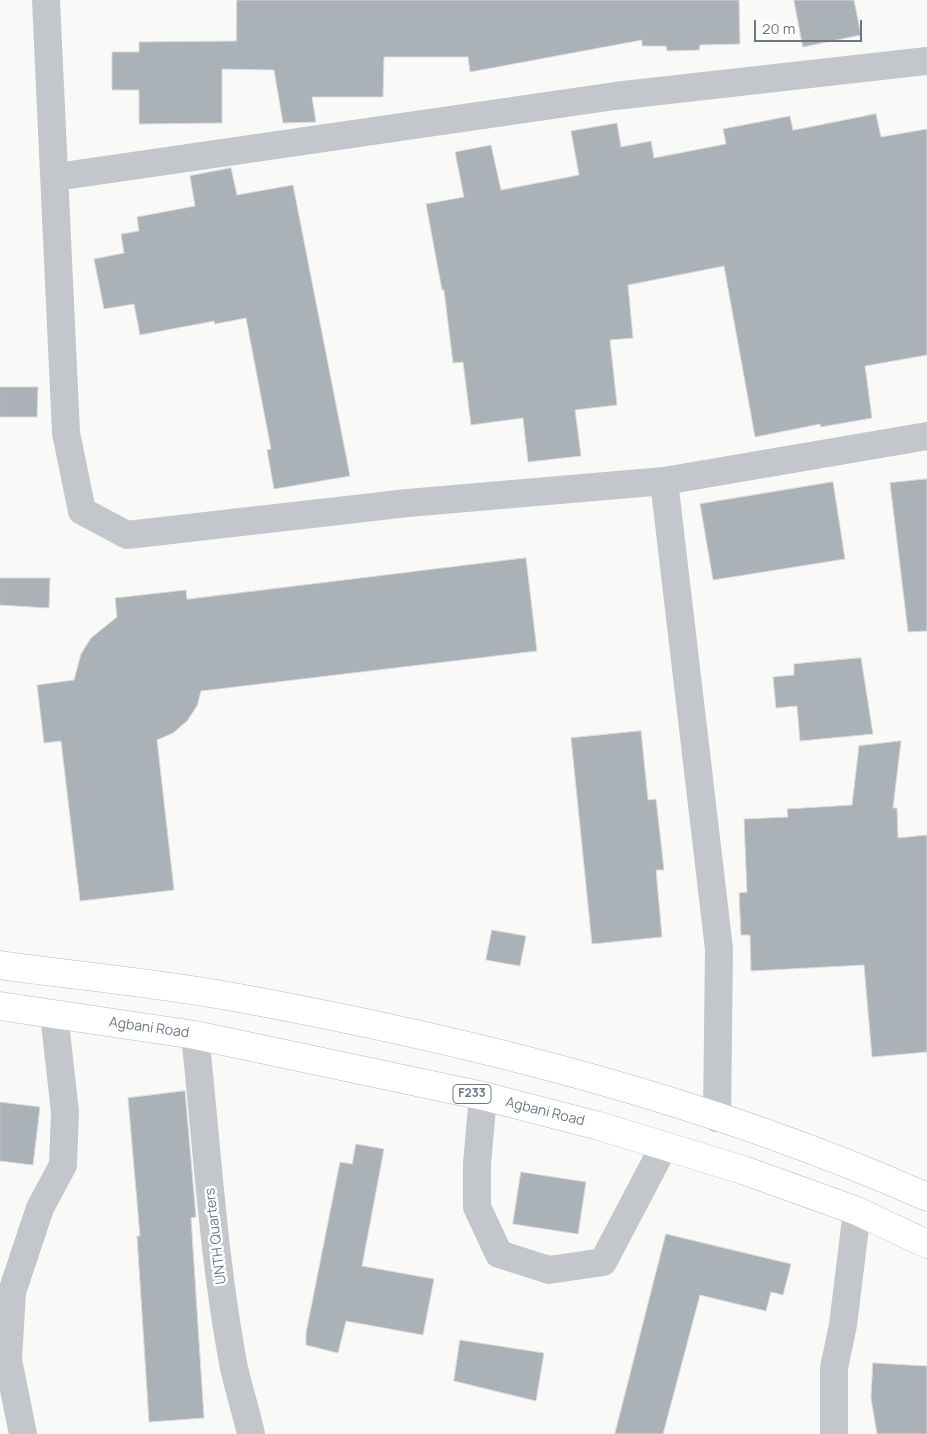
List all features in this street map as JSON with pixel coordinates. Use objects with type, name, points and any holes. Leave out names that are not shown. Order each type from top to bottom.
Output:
[{"type":"main road","points":[[0,965],[236,997],[466,1044],[650,1095],[868,1171],[927,1197]]},
{"type":"main road","name":"Agbani Road","points":[[0,1006],[195,1035],[483,1096],[599,1126],[743,1170],[857,1211],[927,1244]]},
{"type":"street","points":[[46,0],[56,177],[66,433],[82,511],[127,535],[408,503],[664,481],[927,436]]},
{"type":"street","points":[[56,177],[614,96],[927,61]]},
{"type":"street","points":[[664,481],[719,949],[717,1118]]},
{"type":"street","points":[[23,1434],[8,1360],[12,1292],[40,1208],[63,1165],[65,1112],[54,1014]]},
{"type":"street","name":"UNTH Quarters","points":[[195,1035],[214,1223],[226,1319],[235,1369],[251,1434]]},
{"type":"street","points":[[483,1096],[477,1164],[477,1207],[499,1254],[549,1270],[603,1262],[664,1146]]},
{"type":"street","points":[[834,1434],[834,1368],[843,1326],[857,1211]]},
{"type":"building","points":[[237,0],[739,0],[740,44],[700,45],[699,50],[667,51],[666,46],[642,46],[642,40],[470,72],[468,57],[384,57],[383,97],[312,97],[316,122],[283,123],[274,70],[222,69],[222,123],[139,124],[139,90],[112,90],[112,52],[139,52],[139,42],[236,41]]},
{"type":"building","points":[[794,0],[854,0],[861,35],[803,47]]},
{"type":"building","points":[[876,114],[881,137],[927,129],[927,355],[865,366],[872,418],[821,427],[820,424],[755,437],[724,266],[628,285],[633,338],[610,340],[617,405],[575,410],[581,456],[528,462],[523,418],[471,425],[463,362],[453,363],[444,290],[442,290],[426,204],[464,197],[455,152],[491,145],[501,190],[579,175],[571,131],[617,123],[621,147],[651,141],[654,158],[726,144],[723,129],[790,116],[793,130]]},
{"type":"building","points":[[231,168],[237,195],[293,185],[350,476],[274,489],[267,450],[271,449],[246,318],[215,324],[214,321],[140,335],[134,304],[104,309],[94,259],[124,253],[121,234],[139,231],[137,217],[195,206],[190,176]]},
{"type":"building","points":[[0,387],[38,387],[37,417],[0,417]]},
{"type":"building","points":[[927,479],[927,631],[908,632],[890,483]]},
{"type":"building","points":[[833,482],[845,559],[713,580],[700,504]]},
{"type":"building","points":[[526,558],[537,651],[201,691],[197,706],[187,721],[173,733],[157,740],[174,890],[80,901],[61,741],[44,743],[37,685],[74,680],[81,654],[91,638],[117,617],[115,598],[186,590],[187,599]]},
{"type":"building","points":[[0,578],[50,578],[49,608],[0,605]]},
{"type":"building","points":[[861,658],[873,734],[800,741],[797,706],[776,708],[773,677],[794,675],[794,664]]},
{"type":"building","points":[[641,731],[648,800],[656,799],[664,870],[656,870],[662,937],[592,944],[571,738]]},
{"type":"building","points":[[901,741],[893,808],[897,808],[898,838],[927,835],[927,1052],[872,1057],[864,965],[751,971],[750,935],[741,935],[739,893],[747,892],[744,819],[788,817],[787,809],[852,805],[859,746]]},
{"type":"building","points":[[492,930],[526,936],[520,966],[486,960]]},
{"type":"building","points":[[185,1091],[196,1217],[191,1218],[204,1418],[149,1422],[137,1236],[140,1236],[128,1098]]},
{"type":"building","points":[[0,1102],[40,1107],[33,1165],[0,1161]]},
{"type":"building","points":[[356,1144],[384,1149],[362,1266],[434,1279],[423,1335],[346,1321],[338,1353],[306,1345],[306,1333],[340,1162],[352,1164]]},
{"type":"building","points":[[521,1172],[586,1182],[578,1234],[513,1224]]},
{"type":"building","points":[[666,1234],[791,1264],[783,1295],[771,1292],[766,1311],[700,1295],[663,1434],[615,1434]]},
{"type":"building","points":[[460,1340],[544,1353],[536,1401],[454,1381]]},
{"type":"building","points":[[873,1363],[927,1366],[927,1434],[877,1434],[871,1398]]}]
